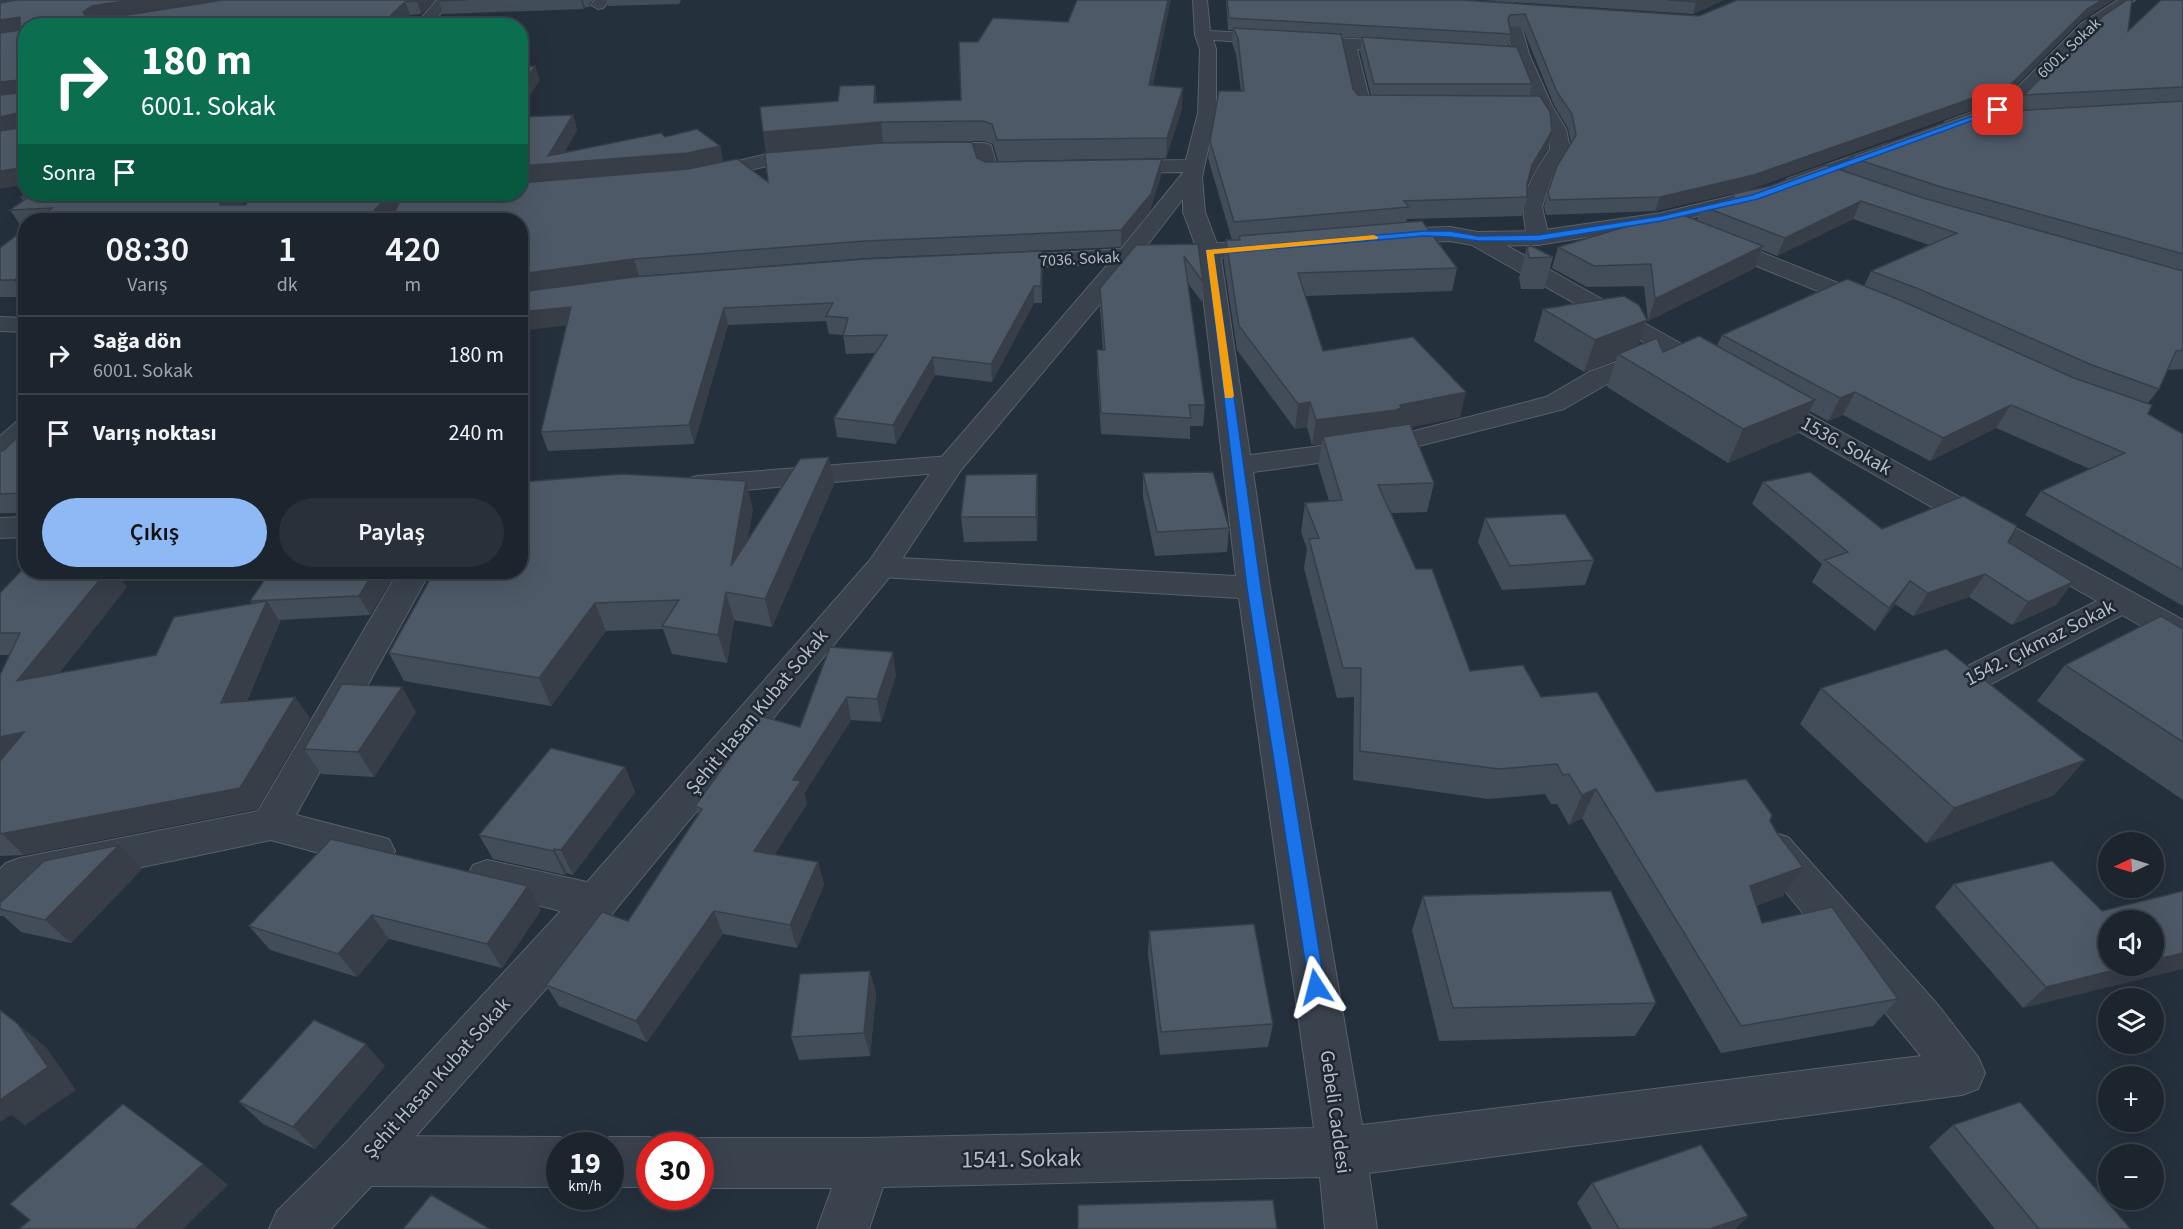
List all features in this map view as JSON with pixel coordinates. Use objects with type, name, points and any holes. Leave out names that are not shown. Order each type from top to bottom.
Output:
[{"type":"street","points":[[428,18],[445,0]]},
{"type":"street","name":"Gebeli Caddesi","points":[[1200,0],[1203,35],[1208,50],[1207,112],[1194,170],[1194,212],[1209,252],[1254,588],[1342,1152],[1351,1229]]},
{"type":"street","name":"6001. Sokak","points":[[1935,132],[2011,104],[2088,26],[2128,0]]},
{"type":"street","points":[[1485,6],[1510,5],[1521,54],[1543,106],[1557,129],[1560,149],[1541,179],[1532,207],[1538,238]]},
{"type":"street","points":[[1203,35],[1348,45],[1424,47]]},
{"type":"street","points":[[1348,45],[1362,106],[1407,106]]},
{"type":"street","points":[[1500,52],[1521,54]]},
{"type":"street","points":[[1520,106],[1543,106]]},
{"type":"street","points":[[1965,121],[2023,118]]},
{"type":"street","points":[[1371,238],[1442,234],[1478,239],[1538,238],[1661,219],[1715,208],[1771,191],[1903,143]]},
{"type":"street","points":[[915,149],[984,149],[987,169],[1049,168]]},
{"type":"street","points":[[681,178],[767,160],[825,154]]},
{"type":"street","points":[[1094,168],[1194,170]]},
{"type":"street","name":"Şehit Hasan Kubat Sokak","points":[[295,1229],[362,1161],[596,902],[881,567],[950,465],[1127,256],[1194,170]]},
{"type":"street","points":[[1820,174],[1851,185]]},
{"type":"street","points":[[1661,219],[1888,311]]},
{"type":"street","name":"1536. Sokak","points":[[1478,239],[2183,635]]},
{"type":"street","points":[[1209,252],[1293,245]]},
{"type":"street","name":"7036. Sokak","points":[[981,263],[1209,252]]},
{"type":"street","points":[[0,324],[18,325]]},
{"type":"street","points":[[1238,465],[1392,445],[1556,403],[1598,378],[1672,349]]},
{"type":"street","points":[[0,451],[18,435]]},
{"type":"street","points":[[675,486],[950,465]]},
{"type":"street","points":[[0,528],[18,527]]},
{"type":"street","points":[[881,567],[1254,588]]},
{"type":"street","points":[[271,824],[410,579]]},
{"type":"street","name":"1542. Çıkmaz Sokak","points":[[1958,686],[2123,601]]},
{"type":"street","points":[[7,883],[271,824],[411,860]]},
{"type":"street","name":"1541. Sokak","points":[[714,1162],[866,1163],[1342,1152],[1962,1073],[1922,1020],[1774,849]]},
{"type":"street","points":[[457,871],[596,902]]},
{"type":"street","points":[[362,1161],[546,1162]]},
{"type":"street","points":[[843,1229],[866,1163]]},
{"type":"building","points":[[17,0],[131,0],[92,6],[83,12],[85,15],[127,15],[223,0],[418,0],[405,2],[388,18],[20,17],[0,20],[0,3]]},
{"type":"building","points":[[1077,0],[1168,0],[1149,85],[1183,88],[1167,138],[997,140],[992,124],[983,121],[881,122],[763,132],[760,107],[838,101],[840,86],[875,85],[874,103],[961,100],[959,42],[978,42],[993,18],[1068,22]]},
{"type":"building","points":[[1227,0],[1462,0],[1699,16],[1737,0],[2102,0],[2087,9],[2010,85],[1754,175],[1660,197],[1550,200],[1548,192],[1557,166],[1576,135],[1572,114],[1557,92],[1525,14],[1510,15],[1508,19],[1511,34],[1229,18]]},
{"type":"building","points":[[1668,0],[1701,0],[1696,2]]},
{"type":"building","points":[[2127,0],[2132,0],[2128,31],[2161,0],[2183,0],[2183,87],[2024,95],[2103,16]]},
{"type":"building","points":[[1233,28],[1341,34],[1353,89],[1358,95],[1540,96],[1550,112],[1552,131],[1532,165],[1527,184],[1527,197],[1404,201],[1409,207],[1234,222],[1210,141],[1219,91],[1244,91],[1238,38]]},
{"type":"building","points":[[18,30],[18,80],[0,82],[0,33]]},
{"type":"building","points":[[1362,37],[1517,47],[1532,84],[1374,84]]},
{"type":"building","points":[[528,66],[535,66],[528,77]]},
{"type":"building","points":[[18,93],[18,113],[0,117],[0,95]]},
{"type":"building","points":[[2183,101],[2183,254],[1938,186],[1850,157],[1985,108],[1993,112]]},
{"type":"building","points":[[573,115],[548,156],[661,133],[665,137],[697,129],[720,146],[688,153],[528,165],[528,117]]},
{"type":"building","points":[[18,128],[18,168],[0,171],[0,131]]},
{"type":"building","points":[[972,142],[977,158],[986,162],[1162,159],[1151,194],[1121,230],[865,241],[634,259],[528,273],[528,213],[394,213],[400,201],[528,201],[528,182],[688,169],[737,159],[768,182],[765,153],[881,143]]},
{"type":"building","points":[[1826,165],[1923,198],[2183,271],[2183,350],[2176,351],[2159,389],[2092,365],[1919,289],[1871,271],[1957,233],[1861,201],[1785,238],[1702,206],[1734,197],[1733,194],[1770,186]]},
{"type":"building","points":[[23,201],[221,201],[220,205],[245,205],[249,201],[383,201],[372,213],[45,213],[52,208],[10,210]]},
{"type":"building","points":[[1675,212],[1763,246],[1655,299],[1651,264],[1594,266],[1558,247]]},
{"type":"building","points":[[1422,221],[1457,268],[1298,273],[1323,351],[1413,337],[1466,392],[1400,405],[1401,408],[1396,410],[1316,420],[1310,402],[1298,404],[1239,326],[1226,240],[1240,240],[1239,236]]},
{"type":"building","points":[[18,234],[18,277],[14,280],[0,280],[0,248]]},
{"type":"building","points":[[1198,244],[1203,282],[1184,256],[1205,405],[1189,405],[1191,418],[1101,413],[1097,350],[1105,350],[1100,288],[1136,245]]},
{"type":"building","points":[[1531,246],[1553,257],[1529,258],[1527,247]]},
{"type":"building","points":[[1042,251],[1041,286],[1034,286],[991,364],[933,357],[893,425],[834,418],[887,335],[843,336],[848,318],[826,316],[833,303],[724,308],[689,425],[541,432],[571,307],[528,311],[528,291],[634,277],[865,259]]},
{"type":"building","points":[[1847,279],[1900,300],[2074,378],[2152,405],[2148,414],[2183,434],[2183,570],[2041,491],[2125,453],[2011,405],[1943,438],[1855,392],[1840,398],[1722,335]]},
{"type":"building","points":[[1624,296],[1639,305],[1647,320],[1595,340],[1543,309]]},
{"type":"building","points":[[1699,336],[1815,400],[1743,429],[1618,354],[1657,338],[1663,352]]},
{"type":"building","points":[[1410,424],[1434,483],[1378,485],[1416,569],[1432,569],[1470,671],[1523,665],[1541,697],[1597,692],[1656,792],[1746,779],[1772,815],[1770,821],[1777,833],[1803,867],[1750,886],[1762,923],[1832,907],[1898,999],[1741,1026],[1596,789],[1582,795],[1569,774],[1563,775],[1557,764],[1499,769],[1360,751],[1361,668],[1343,668],[1309,539],[1319,538],[1305,503],[1342,500],[1323,437]]},
{"type":"building","points":[[18,437],[18,493],[0,494],[0,451],[3,451]]},
{"type":"building","points":[[829,457],[765,599],[726,592],[718,635],[662,626],[679,600],[595,603],[539,678],[389,653],[430,579],[528,579],[528,482],[622,474],[746,481],[731,566],[800,459]]},
{"type":"building","points":[[1213,472],[1229,528],[1157,532],[1143,473]]},
{"type":"building","points":[[1810,472],[1882,529],[1963,496],[2017,526],[2008,542],[2073,582],[2028,602],[1985,574],[1928,593],[1910,581],[1889,608],[1825,560],[1848,552],[1763,482]]},
{"type":"building","points":[[1037,474],[1036,517],[961,517],[966,475]]},
{"type":"building","points":[[1565,514],[1594,560],[1510,566],[1485,518]]},
{"type":"building","points":[[18,574],[18,579],[100,579],[17,681],[156,655],[174,617],[267,601],[221,703],[295,697],[240,788],[0,834],[0,761],[24,732],[0,737],[0,675],[20,633],[0,633],[0,593]]},
{"type":"building","points":[[265,579],[370,579],[359,596],[250,601]]},
{"type":"building","points":[[2161,616],[2183,629],[2183,742],[2065,665]]},
{"type":"building","points":[[830,647],[893,652],[877,699],[847,697],[793,780],[801,781],[754,851],[818,862],[790,925],[714,911],[636,1021],[546,985],[602,912],[628,921],[702,809],[695,806],[760,716],[800,727]]},
{"type":"building","points":[[1946,649],[2085,760],[1954,808],[1821,688]]},
{"type":"building","points":[[342,684],[402,687],[358,752],[304,749]]},
{"type":"building","points":[[551,748],[625,767],[561,850],[554,849],[553,851],[479,835]]},
{"type":"building","points":[[331,839],[528,886],[487,944],[372,915],[338,954],[249,926]]},
{"type":"building","points":[[119,845],[45,920],[0,909],[0,903],[44,861]]},
{"type":"building","points":[[2052,861],[2101,910],[2098,910],[2098,974],[2046,987],[1954,884]]},
{"type":"building","points":[[1611,891],[1656,1003],[1453,1008],[1423,896]]},
{"type":"building","points":[[2183,891],[2183,953],[2164,958],[2164,910],[2106,910],[2155,898],[2164,898],[2164,896]]},
{"type":"building","points":[[1254,924],[1273,1024],[1161,1032],[1149,931]]},
{"type":"building","points":[[870,971],[864,1033],[791,1037],[800,974]]},
{"type":"building","points":[[0,1010],[18,1024],[48,1067],[0,1100]]},
{"type":"building","points":[[314,1020],[366,1044],[293,1127],[239,1102]]},
{"type":"building","points":[[2020,1102],[2098,1191],[2098,1210],[2114,1210],[2130,1228],[2039,1229],[1953,1125]]},
{"type":"building","points":[[123,1104],[203,1164],[135,1229],[19,1229],[30,1220],[10,1204]]},
{"type":"building","points":[[1701,1145],[1748,1216],[1710,1229],[1619,1229],[1592,1183]]},
{"type":"building","points":[[431,1195],[490,1229],[403,1229]]},
{"type":"building","points":[[1273,1200],[1277,1229],[1078,1229],[1078,1205]]},
{"type":"slow traffic","points":[[1228,396],[1209,252],[1374,237]]},
{"type":"route","points":[[1316,987],[1254,588],[1209,252],[1424,234],[1450,234],[1478,239],[1538,238],[1661,219],[1755,197],[1998,110]]}]
